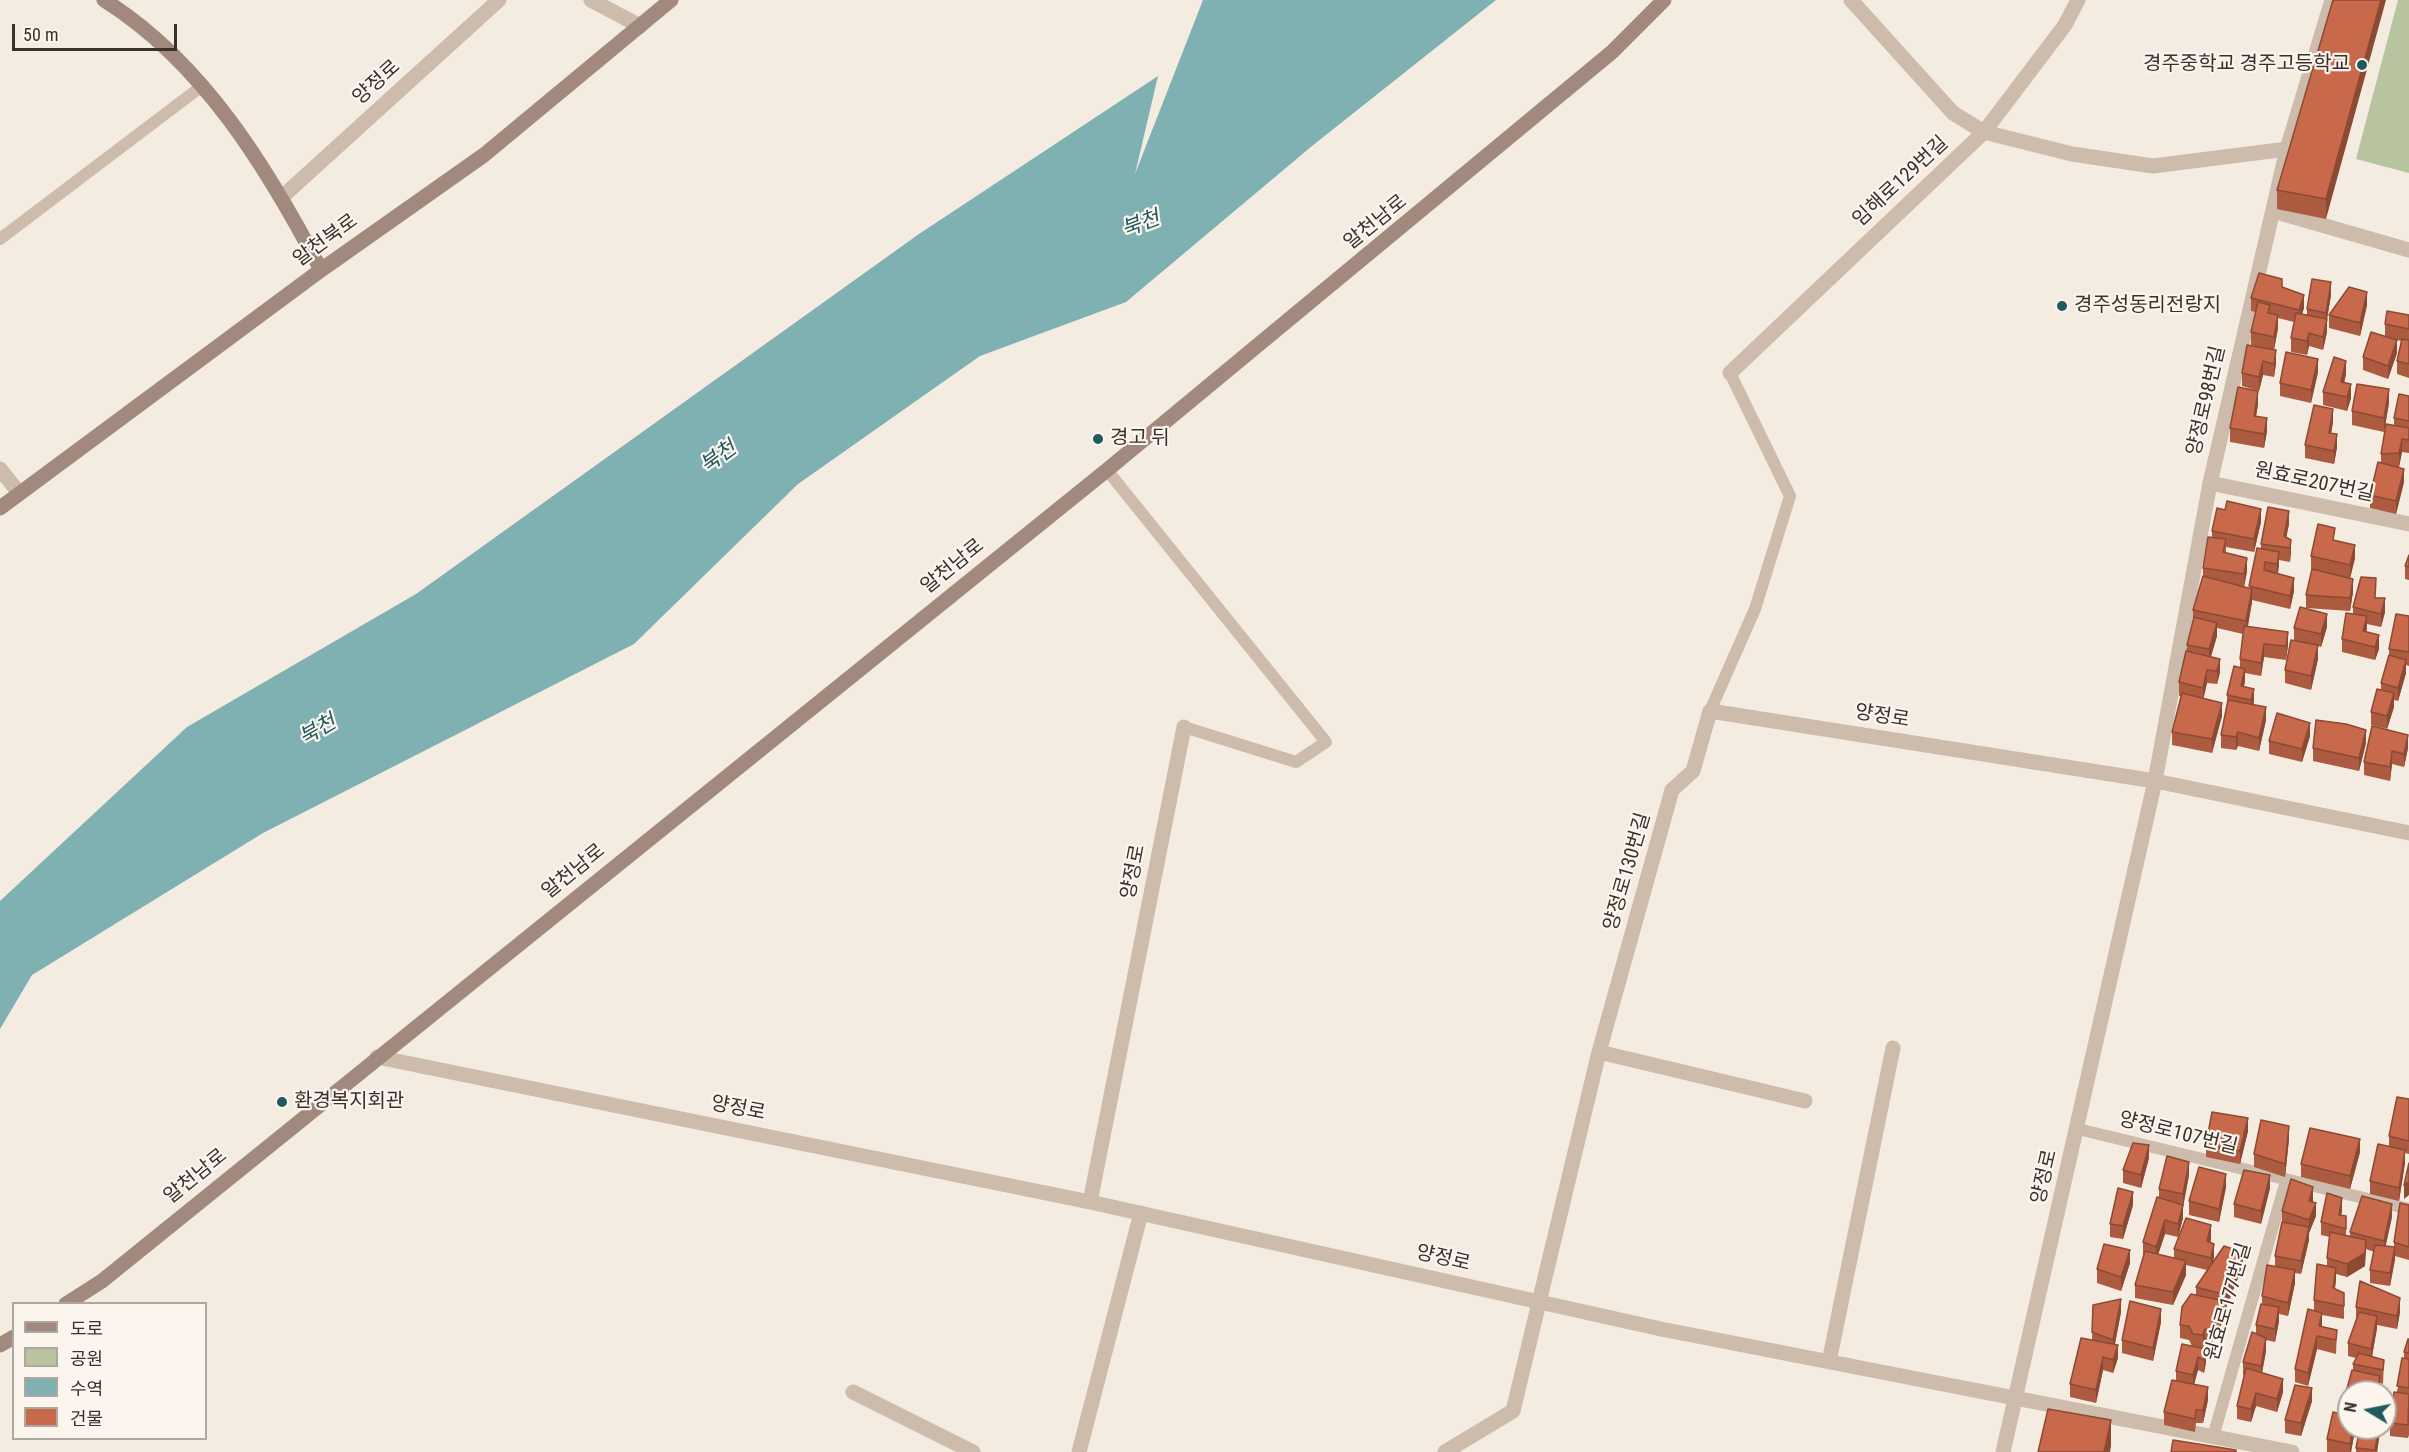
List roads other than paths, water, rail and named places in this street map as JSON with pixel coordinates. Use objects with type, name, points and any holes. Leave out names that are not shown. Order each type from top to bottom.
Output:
[{"type":"street","points":[[104,0],[138,21],[202,86],[282,197],[321,270]]},
{"type":"street","name":"양정로","points":[[282,197],[500,0]]},
{"type":"street","points":[[591,0],[640,26]]},
{"type":"street","name":"알천북로","points":[[0,508],[321,270],[484,155],[671,0]]},
{"type":"street","name":"알천남로","points":[[69,1302],[102,1281],[1107,470],[1603,60],[1664,0]]},
{"type":"street","points":[[1851,0],[1953,113],[1984,132],[2072,154],[2152,166],[2287,149]]},
{"type":"street","name":"임해로129번길","points":[[1730,374],[1984,132],[2065,25],[2078,0]]},
{"type":"street","name":"양정로98번길","points":[[2154,781],[2210,483],[2287,149],[2332,0]]},
{"type":"street","points":[[2273,210],[2409,250]]},
{"type":"street","points":[[0,469],[19,493]]},
{"type":"street","name":"원효로207번길","points":[[2210,483],[2409,524]]},
{"type":"street","name":"양정로","points":[[1710,711],[2154,781],[2409,833]]},
{"type":"street","name":"양정로130번길","points":[[1540,1304],[1599,1052],[1672,790],[1693,771],[1710,711]]},
{"type":"street","name":"양정로","points":[[1090,1202],[1184,727]]},
{"type":"street","name":"양정로","points":[[377,1057],[1090,1202],[1540,1304],[2016,1398],[2154,781]]},
{"type":"street","points":[[1829,1362],[1893,1048]]},
{"type":"street","points":[[1599,1052],[1805,1101]]},
{"type":"street","points":[[1079,1452],[1141,1213]]},
{"type":"street","points":[[1445,1452],[1513,1411],[1540,1304]]},
{"type":"street","points":[[853,1392],[973,1452]]},
{"type":"street","points":[[2003,1452],[2016,1398],[2292,1452]]},
{"type":"lane","points":[[0,238],[202,86]]},
{"type":"lane","points":[[1710,711],[1755,609],[1790,496],[1730,374]]},
{"type":"lane","points":[[1107,470],[1326,742],[1296,762],[1184,727]]},
{"type":"lane","name":"양정로107번길","points":[[2078,1128],[2286,1181],[2409,1209]]},
{"type":"lane","name":"원효로177번길","points":[[2213,1437],[2286,1181]]},
{"type":"water","name":"북천","points":[[1203,0],[1496,0],[1312,146],[1126,302],[980,356],[798,484],[634,644],[263,833],[32,975],[0,1029],[0,901],[187,727],[416,594],[919,234],[1158,76],[1135,174]]},
{"type":"place","name":"경주중학교 경주고등학교","points":[[2362,65]]},
{"type":"place","name":"경주성동리전랑지","points":[[2062,306]]},
{"type":"place","name":"경고 뒤","points":[[1098,439]]},
{"type":"place","name":"환경복지회관","points":[[282,1102]]}]
